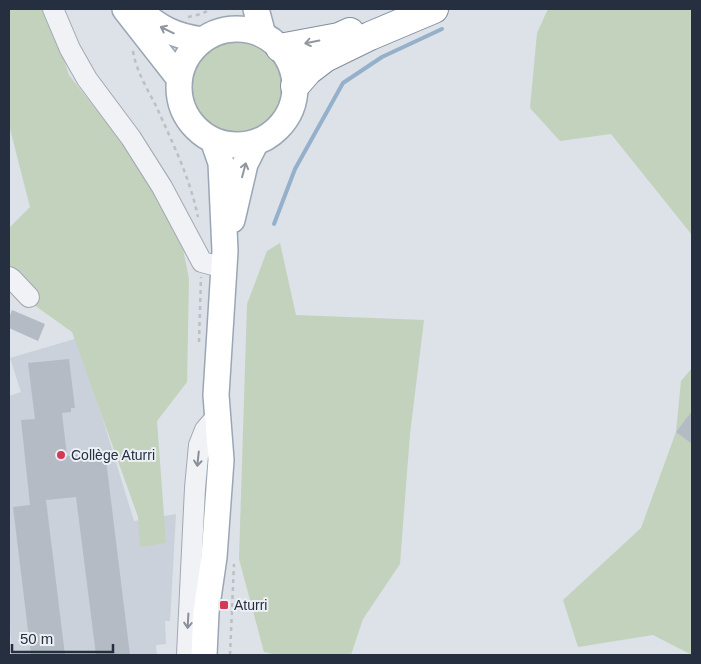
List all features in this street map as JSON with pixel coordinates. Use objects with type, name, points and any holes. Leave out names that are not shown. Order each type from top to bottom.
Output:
[{"type":"highway","points":[[272,42],[339,37],[407,9]]},
{"type":"highway","points":[[296,86],[308,71],[325,58],[370,36],[434,9]]},
{"type":"main road","points":[[125,9],[179,78]]},
{"type":"main road","points":[[137,9],[166,31],[188,38],[210,36],[233,29],[248,30],[272,42]]},
{"type":"main road","points":[[231,9],[210,36],[192,50],[184,63],[179,78],[179,97],[185,115],[197,130],[213,140],[234,145],[256,142],[272,134],[285,121],[293,104],[296,86],[294,72],[288,60],[272,42],[256,9]]},
{"type":"main road","points":[[204,655],[206,612],[214,556],[221,460],[216,373],[225,260],[221,162],[213,140]]},
{"type":"main road","points":[[225,260],[245,164],[256,142]]},
{"type":"main road","points":[[214,556],[218,592],[216,655]]},
{"type":"street","points":[[53,9],[70,49],[87,79],[131,138],[162,187],[202,262],[225,260]]},
{"type":"street","points":[[9,277],[29,297]]},
{"type":"street","points":[[186,655],[199,445],[205,430],[217,416]]},
{"type":"shaded area","name":"Collège Aturri","points":[[78,338],[134,521],[176,514],[170,621],[165,621],[166,644],[156,645],[157,655],[12,655],[9,614],[9,396],[21,392],[10,358]]},
{"type":"green space","points":[[9,9],[47,9],[69,75],[138,163],[179,229],[189,279],[187,382],[157,421],[166,543],[140,547],[138,517],[72,332],[9,287],[9,228],[30,207],[9,125]]},
{"type":"green space","points":[[548,9],[692,9],[692,235],[611,134],[560,141],[530,108],[537,33]]},
{"type":"green space","points":[[237,42],[255,45],[270,55],[280,70],[283,88],[280,106],[270,121],[255,131],[237,134],[219,131],[204,121],[194,106],[191,88],[194,70],[204,55],[219,45]]},
{"type":"green space","points":[[280,243],[296,315],[424,320],[410,434],[400,564],[363,619],[351,655],[277,655],[264,652],[239,559],[247,304],[267,251]]},
{"type":"green space","points":[[692,368],[692,655],[653,635],[578,647],[563,600],[641,528],[676,432],[681,381]]},
{"type":"building","points":[[12,310],[45,324],[38,341],[9,328],[9,318]]},
{"type":"building","points":[[69,359],[75,408],[71,408],[71,412],[62,413],[67,456],[105,452],[130,655],[96,655],[76,497],[46,500],[65,655],[31,655],[13,507],[30,505],[21,420],[35,419],[28,363]]},
{"type":"building","points":[[692,411],[692,444],[676,432]]},
{"type":"waterway","points":[[274,224],[295,169],[343,83],[382,57],[442,29]]},
{"type":"place","name":"Collège Aturri","points":[[61,455]]},
{"type":"place","name":"Aturri","points":[[224,605]]}]
